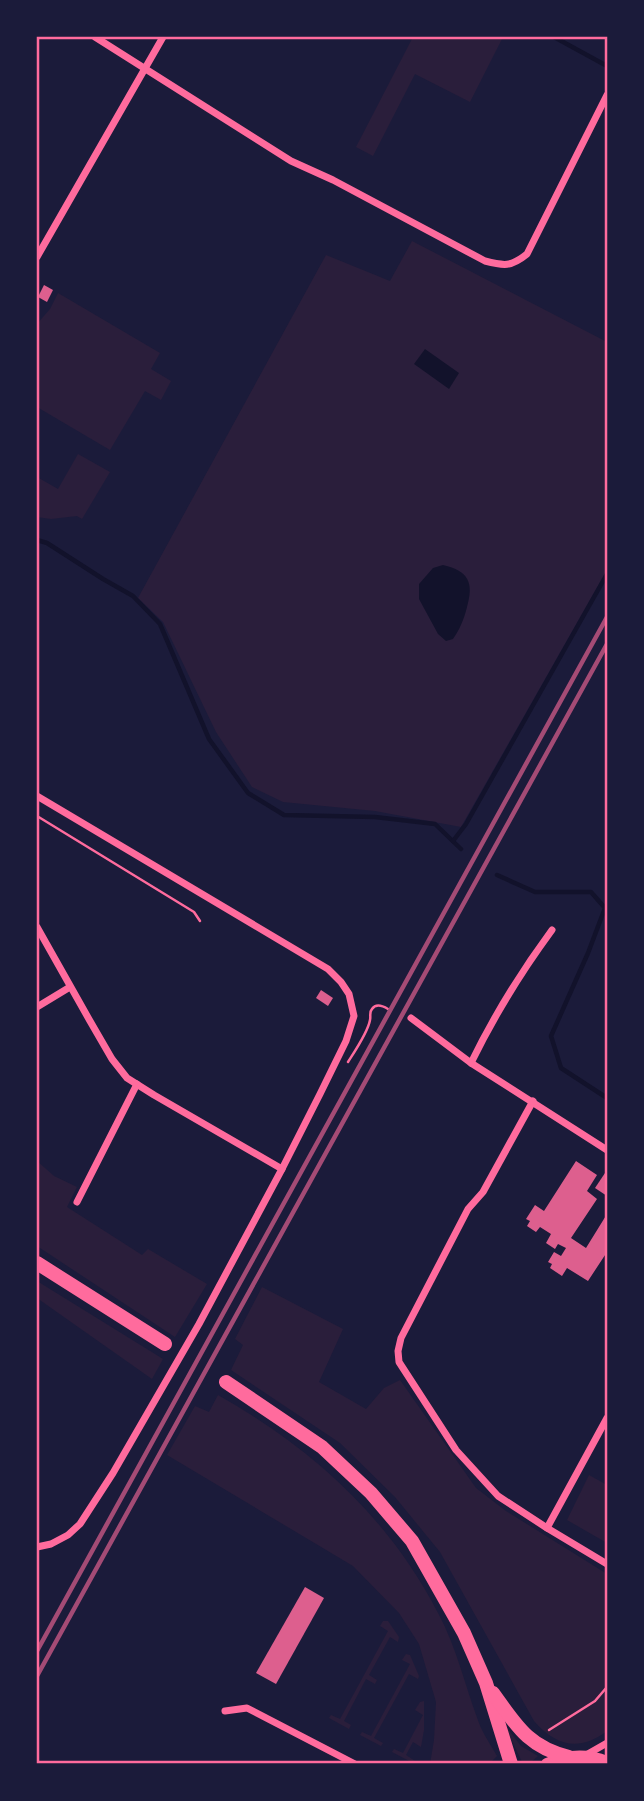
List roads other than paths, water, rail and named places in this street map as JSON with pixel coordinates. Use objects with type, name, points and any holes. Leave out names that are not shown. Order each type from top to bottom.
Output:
[{"type":"highway","points":[[37,1263],[165,1344]]},
{"type":"highway","points":[[226,1382],[322,1447],[371,1493],[412,1541],[464,1633],[486,1683],[511,1764]]},
{"type":"highway","points":[[486,1683],[517,1726],[538,1745],[553,1753],[576,1756]]},
{"type":"main road","points":[[547,1764],[576,1756],[607,1762]]},
{"type":"street","points":[[95,37],[291,160],[485,261],[503,265],[517,261],[527,254],[607,95]]},
{"type":"street","points":[[37,257],[163,37]]},
{"type":"street","points":[[37,796],[328,969],[349,994],[354,1016],[346,1041],[282,1169],[199,1324],[113,1473],[80,1524],[68,1535],[51,1544],[37,1547]]},
{"type":"street","points":[[37,927],[112,1059],[127,1078],[282,1169]]},
{"type":"street","points":[[471,1063],[511,990],[552,930]]},
{"type":"street","points":[[37,1007],[71,987]]},
{"type":"street","points":[[411,1018],[471,1063],[607,1150]]},
{"type":"street","points":[[77,1202],[137,1084]]},
{"type":"street","points":[[533,1101],[483,1192],[468,1209],[401,1338],[399,1362],[456,1450],[498,1496],[607,1564]]},
{"type":"street","points":[[547,1528],[607,1418]]},
{"type":"street","points":[[225,1711],[247,1708],[355,1764]]},
{"type":"street","points":[[576,1756],[607,1743]]},
{"type":"waterway","points":[[554,37],[607,66]]},
{"type":"waterway","points":[[37,540],[47,543],[133,596],[160,624],[209,739],[248,793],[284,815],[375,817],[435,824],[461,849]]},
{"type":"waterway","points":[[453,841],[466,824],[607,574]]},
{"type":"waterway","points":[[497,875],[535,892],[591,892],[605,908],[551,1036],[561,1068],[607,1098]]},
{"type":"railway","points":[[37,1651],[607,617]]},
{"type":"railway","points":[[37,1676],[607,644]]}]
